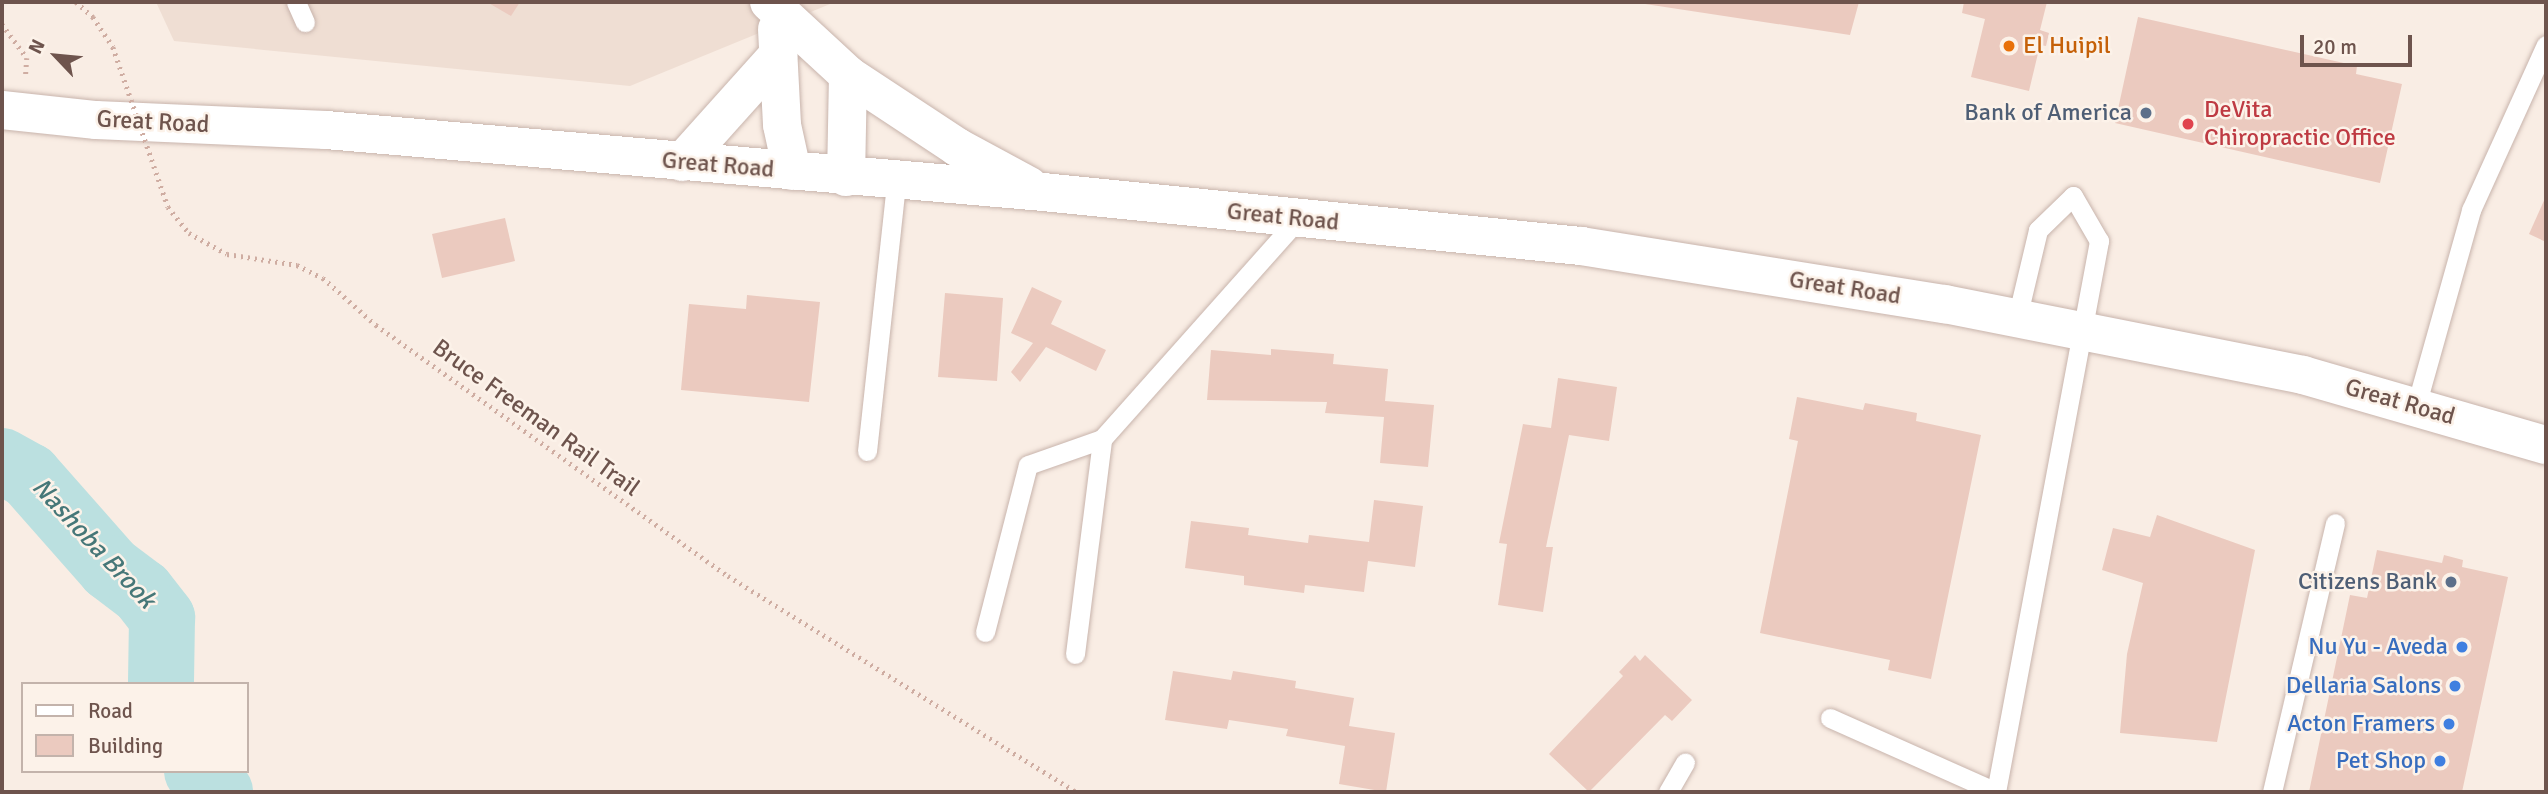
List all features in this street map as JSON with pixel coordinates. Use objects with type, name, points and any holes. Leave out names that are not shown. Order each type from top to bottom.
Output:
[{"type":"main road","points":[[773,7],[792,171]]},
{"type":"main road","points":[[773,7],[848,75],[957,147],[1040,192]]},
{"type":"main road","points":[[682,162],[778,55]]},
{"type":"main road","points":[[846,177],[848,75]]},
{"type":"main road","name":"Great Road","points":[[13,112],[326,130],[792,171],[896,183],[1040,192],[1581,246],[2017,318],[2303,375],[2546,445]]},
{"type":"lane","points":[[296,2],[305,22]]},
{"type":"lane","points":[[2416,407],[2470,210],[2546,46]]},
{"type":"lane","points":[[867,451],[896,183]]},
{"type":"lane","points":[[1830,718],[1996,792],[2099,241],[2073,196],[2038,230],[2017,318]]},
{"type":"lane","points":[[985,632],[1027,465],[1102,439],[1299,218]]},
{"type":"lane","points":[[1075,654],[1102,439]]},
{"type":"lane","points":[[2272,792],[2335,523]]},
{"type":"lane","points":[[1668,792],[1685,763]]},
{"type":"path","name":"Bruce Freeman Rail Trail","points":[[76,2],[93,17],[113,47],[168,206],[189,233],[227,254],[297,265],[323,278],[376,325],[728,576],[1077,792]]},
{"type":"path","points":[[2,24],[27,58],[13,112]]},
{"type":"shaded area","points":[[156,2],[835,2],[630,86],[174,41]]},
{"type":"building","points":[[487,2],[520,2],[511,16]]},
{"type":"building","points":[[1632,2],[1859,2],[1850,35]]},
{"type":"building","name":"El Huipil","points":[[1964,2],[2047,2],[2040,30],[2049,33],[2046,46],[2040,45],[2029,91],[1971,77],[1985,19],[1962,13]]},
{"type":"building","points":[[2138,17],[2357,66],[2356,74],[2402,84],[2380,183],[2115,123]]},
{"type":"building","points":[[2546,196],[2546,242],[2529,234]]},
{"type":"building","points":[[505,218],[515,261],[442,278],[432,234]]},
{"type":"building","points":[[1032,287],[1062,301],[1051,324],[1106,350],[1096,371],[1046,347],[1020,382],[1011,372],[1033,343],[1011,333]]},
{"type":"building","points":[[945,293],[1003,298],[997,381],[938,377]]},
{"type":"building","points":[[747,295],[820,302],[809,402],[681,390],[689,304],[746,309]]},
{"type":"building","points":[[1271,349],[1334,354],[1333,364],[1388,369],[1385,401],[1434,405],[1428,467],[1380,463],[1384,417],[1325,413],[1327,402],[1207,400],[1211,350],[1271,355]]},
{"type":"building","points":[[1558,378],[1617,387],[1609,441],[1569,435],[1546,547],[1553,547],[1543,612],[1498,605],[1507,544],[1499,543],[1523,424],[1551,428]]},
{"type":"building","points":[[1797,397],[1863,410],[1865,403],[1917,413],[1916,421],[1981,435],[1931,679],[1888,670],[1890,660],[1760,633],[1798,441],[1789,439]]},
{"type":"building","points":[[1374,500],[1423,506],[1415,567],[1368,561],[1364,592],[1305,585],[1304,593],[1244,585],[1244,576],[1185,568],[1191,521],[1249,528],[1248,535],[1308,543],[1309,535],[1369,542]]},
{"type":"building","points":[[2157,515],[2255,550],[2217,742],[2120,733],[2127,654],[2143,583],[2102,570],[2113,528],[2150,537]]},
{"type":"building","points":[[2377,550],[2442,563],[2444,555],[2463,560],[2462,567],[2508,577],[2462,792],[2309,792],[2350,595],[2367,598]]},
{"type":"building","points":[[1635,655],[1640,661],[1645,655],[1692,700],[1672,721],[1665,715],[1589,792],[1549,754],[1623,676],[1619,672]]},
{"type":"building","points":[[1173,671],[1231,680],[1233,671],[1296,681],[1295,688],[1354,698],[1349,726],[1395,733],[1386,792],[1339,784],[1345,746],[1286,736],[1288,729],[1229,720],[1227,729],[1165,720]]},
{"type":"waterway","name":"Nashoba Brook","points":[[2,461],[29,476],[110,568],[142,592],[162,618],[161,682]]},
{"type":"waterway","name":"Nashoba Brook","points":[[199,773],[220,792]]},
{"type":"place","name":"El Huipil","points":[[2009,46]]},
{"type":"place","name":"Bank of America","points":[[2146,113]]},
{"type":"place","name":"DeVita Chiropractic Office","points":[[2188,124]]},
{"type":"place","name":"Citizens Bank","points":[[2451,582]]},
{"type":"place","name":"Nu Yu - Aveda","points":[[2462,647]]},
{"type":"place","name":"Dellaria Salons","points":[[2455,686]]},
{"type":"place","name":"Acton Framers","points":[[2449,724]]},
{"type":"place","name":"Pet Shop","points":[[2440,761]]}]
